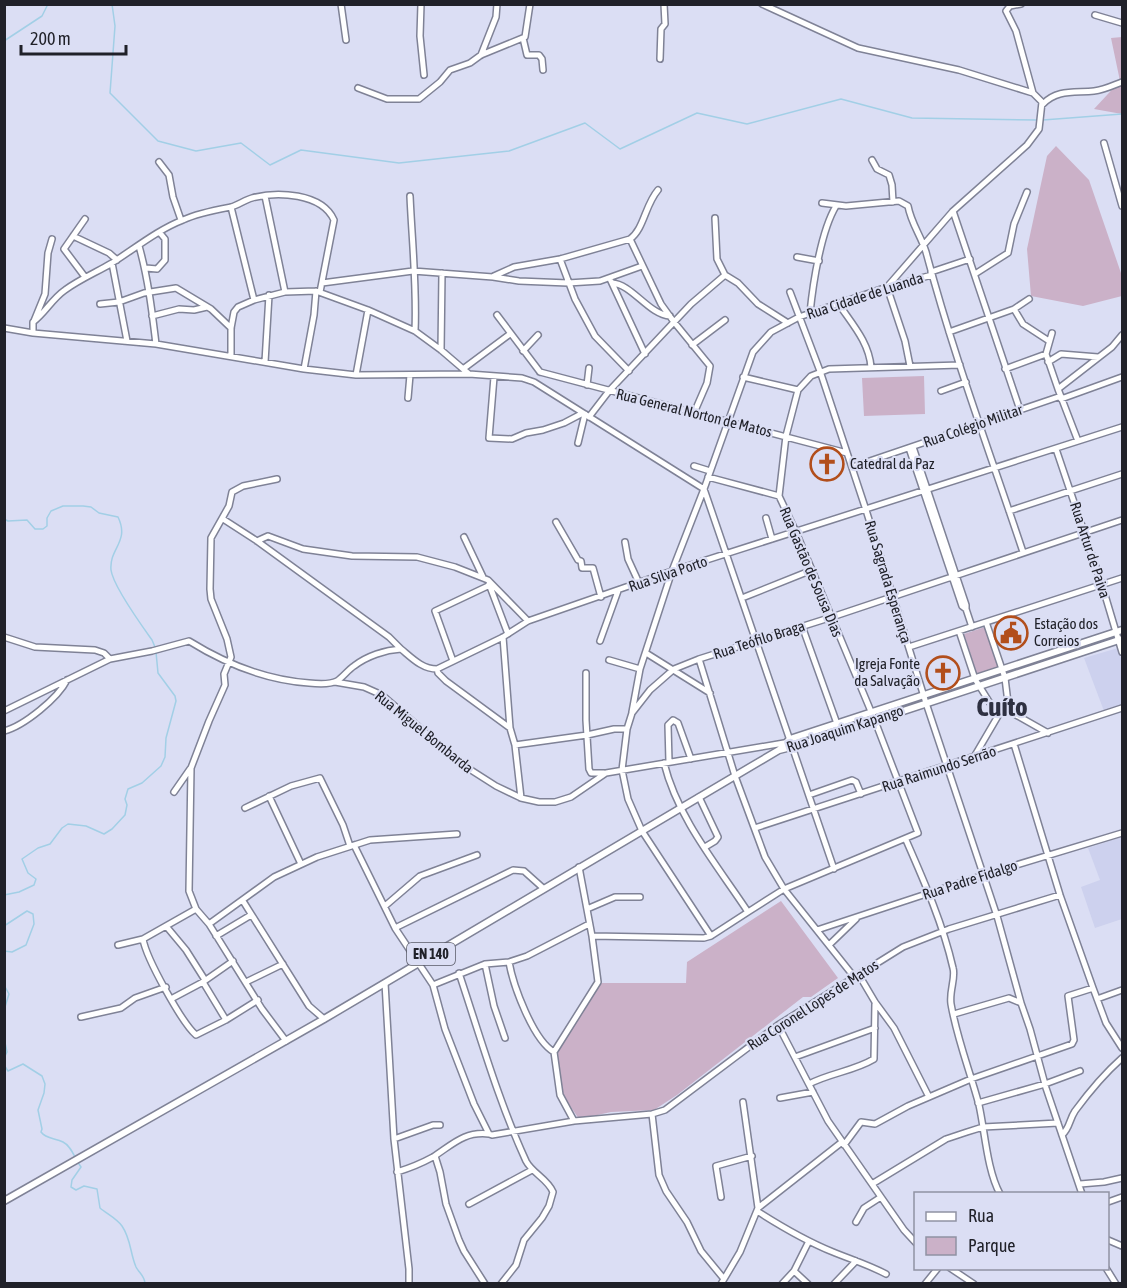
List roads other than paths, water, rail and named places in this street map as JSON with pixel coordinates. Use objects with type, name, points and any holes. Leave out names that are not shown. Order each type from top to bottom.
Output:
[{"type":"main road","name":"Rua Joaquim Kapango","points":[[925,700],[975,679],[1119,631]]},
{"type":"main road","name":"Rua Joaquim Kapango","points":[[779,750],[787,741],[837,724],[893,706],[903,707],[979,687],[1121,640]]},
{"type":"main road","points":[[1058,651],[1061,659]]},
{"type":"main road","points":[[893,706],[895,714]]},
{"type":"main road","name":"Rua Joaquim Kapango","points":[[779,750],[875,721],[895,714],[903,707]]},
{"type":"main road","name":"EN 140","points":[[4,1201],[324,1019],[779,750]]},
{"type":"street","points":[[341,4],[346,40]]},
{"type":"street","points":[[421,4],[420,36],[424,75]]},
{"type":"street","points":[[482,55],[496,17],[497,4]]},
{"type":"street","points":[[358,88],[387,99],[419,99],[440,82],[450,70],[522,38],[526,34],[530,4]]},
{"type":"street","points":[[660,59],[664,4]]},
{"type":"street","points":[[762,4],[858,48],[959,70],[1033,93],[1043,105],[1040,129],[1027,146],[953,211],[887,287],[905,341],[910,366]]},
{"type":"street","points":[[1021,4],[1010,6],[1006,11],[1016,31],[1033,93]]},
{"type":"street","points":[[1095,15],[1122,23]]},
{"type":"street","points":[[522,38],[527,55],[539,55],[542,59],[543,70]]},
{"type":"street","points":[[1043,105],[1055,95],[1066,92],[1096,91],[1122,82]]},
{"type":"street","points":[[1104,143],[1122,206]]},
{"type":"street","points":[[872,160],[877,169],[889,175],[892,185],[892,202]]},
{"type":"street","points":[[159,162],[169,176],[172,197],[181,220]]},
{"type":"street","points":[[493,277],[514,267],[560,259],[630,239],[639,231],[650,200],[658,190]]},
{"type":"street","points":[[975,274],[1008,253],[1012,228],[1027,192]]},
{"type":"street","points":[[265,196],[285,292]]},
{"type":"street","points":[[34,321],[59,294],[181,220],[222,207],[231,207],[252,198],[298,196],[317,201],[334,220],[303,369]]},
{"type":"street","points":[[410,196],[416,296],[415,331]]},
{"type":"street","points":[[822,203],[836,206],[904,202],[908,206],[913,226],[923,244],[949,332],[1023,552]]},
{"type":"street","points":[[810,313],[828,223],[836,206]]},
{"type":"street","points":[[231,207],[254,300]]},
{"type":"street","points":[[953,211],[1020,410]]},
{"type":"street","points":[[716,218],[717,259],[725,274],[738,283],[758,304],[788,323]]},
{"type":"street","points":[[85,219],[64,251],[85,277]]},
{"type":"street","points":[[146,268],[155,270],[165,260],[165,239],[160,233]]},
{"type":"street","points":[[73,236],[110,253],[114,261],[127,341]]},
{"type":"street","points":[[33,333],[34,321],[45,294],[47,263],[52,239]]},
{"type":"street","points":[[630,239],[642,266],[672,319],[709,362],[710,371],[694,413]]},
{"type":"street","points":[[139,246],[146,268],[156,344]]},
{"type":"street","points":[[797,257],[819,261]]},
{"type":"street","points":[[560,259],[568,283],[595,336],[629,371]]},
{"type":"street","name":"Rua Cidade de Luanda","points":[[632,714],[640,669],[672,571],[753,352],[771,332],[799,317],[970,259]]},
{"type":"street","points":[[322,283],[413,271],[519,281],[568,283],[611,281],[642,266]]},
{"type":"street","points":[[441,350],[442,273]]},
{"type":"street","points":[[494,377],[489,438],[512,440],[526,433],[543,430],[586,415],[645,354],[672,319],[725,274]]},
{"type":"street","points":[[611,281],[662,315],[672,319]]},
{"type":"street","points":[[611,281],[645,354]]},
{"type":"street","points":[[100,304],[119,302],[148,293],[176,288],[207,307],[231,328]]},
{"type":"street","points":[[231,356],[231,328],[236,309],[269,295],[285,292],[318,292],[368,310],[415,331],[469,374]]},
{"type":"street","name":"Rua Sagrada Esperança","points":[[790,292],[820,371],[866,510],[925,700],[997,916],[1045,1084],[1082,1192]]},
{"type":"street","points":[[265,362],[269,295]]},
{"type":"street","points":[[949,332],[1014,309],[1029,299]]},
{"type":"street","points":[[838,303],[865,342],[872,367]]},
{"type":"street","points":[[152,316],[178,309],[194,310],[207,307]]},
{"type":"street","points":[[1014,309],[1023,324],[1049,341]]},
{"type":"street","points":[[356,375],[368,310]]},
{"type":"street","points":[[497,315],[540,372],[534,382]]},
{"type":"street","points":[[692,345],[725,320]]},
{"type":"street","points":[[4,328],[33,333],[156,344],[303,369],[356,375],[469,374],[522,378],[534,382],[704,489],[757,640],[787,741],[793,747],[834,868]]},
{"type":"street","points":[[1052,333],[1046,354],[1078,441]]},
{"type":"street","points":[[463,369],[510,334]]},
{"type":"street","points":[[523,351],[538,335]]},
{"type":"street","points":[[1058,389],[1122,335]]},
{"type":"street","points":[[1005,369],[1046,354]]},
{"type":"street","points":[[1048,362],[1061,354],[1098,357]]},
{"type":"street","points":[[742,377],[798,390],[804,382],[820,371],[830,369],[960,365]]},
{"type":"street","points":[[587,385],[589,368]]},
{"type":"street","name":"Rua General Norton de Matos","points":[[540,372],[847,453]]},
{"type":"street","points":[[408,398],[410,375]]},
{"type":"street","name":"Rua Colégio Militar","points":[[852,467],[1122,377]]},
{"type":"street","points":[[941,391],[966,382]]},
{"type":"street","name":"Rua Gastão de Sousa Dias","points":[[798,390],[786,436],[779,496],[872,713],[918,831],[918,834],[906,840]]},
{"type":"street","points":[[578,443],[586,415]]},
{"type":"street","name":"Rua Silva Porto","points":[[437,669],[506,636],[528,621],[672,571],[1122,427]]},
{"type":"street","points":[[911,448],[972,627]]},
{"type":"street","name":"Rua Artur de Paiva","points":[[1056,448],[1119,631],[1122,652]]},
{"type":"street","points":[[694,466],[709,474],[779,496]]},
{"type":"street","points":[[1009,511],[1122,474]]},
{"type":"street","points":[[174,792],[191,768],[208,721],[225,685],[224,674],[231,657],[227,639],[211,599],[212,538],[216,526],[223,519],[229,506],[232,492],[243,486],[277,479]]},
{"type":"street","points":[[766,518],[772,539]]},
{"type":"street","points":[[223,519],[389,637],[420,664],[437,669],[438,674],[446,681],[510,728]]},
{"type":"street","name":"Rua Teófilo Braga","points":[[711,936],[642,831],[628,799],[622,770],[627,729],[632,714],[650,690],[675,669],[699,659],[894,597],[1122,520]]},
{"type":"street","points":[[556,522],[578,560],[581,561],[582,568],[593,568],[601,597]]},
{"type":"street","points":[[257,541],[267,536],[312,551],[352,556],[417,557],[455,567],[487,581],[528,621]]},
{"type":"street","points":[[464,537],[487,581],[506,636],[510,728],[515,745],[521,798]]},
{"type":"street","points":[[625,542],[628,559],[639,583]]},
{"type":"street","points":[[742,598],[812,570]]},
{"type":"street","points":[[909,648],[1122,578]]},
{"type":"street","points":[[453,661],[435,611],[487,581]]},
{"type":"street","points":[[600,641],[618,591]]},
{"type":"street","points":[[986,622],[1003,670],[1009,711]]},
{"type":"street","points":[[802,626],[840,732]]},
{"type":"street","points":[[959,631],[975,679],[998,716]]},
{"type":"street","points":[[4,637],[34,647],[94,650],[104,653],[110,659]]},
{"type":"street","points":[[4,711],[110,659],[189,641],[214,656],[248,671],[295,682],[321,684],[335,682],[362,661],[387,651],[401,649]]},
{"type":"street","points":[[646,653],[675,669],[710,693]]},
{"type":"street","points":[[699,659],[735,776],[765,857],[784,889],[857,976],[894,1028],[929,1097]]},
{"type":"street","points":[[609,660],[640,669]]},
{"type":"street","points":[[586,673],[589,771],[606,773]]},
{"type":"street","points":[[4,731],[21,724],[55,697],[67,680]]},
{"type":"street","name":"Rua Miguel Bombarda","points":[[335,682],[364,687],[382,695],[463,765],[496,786],[521,798],[545,802],[566,800],[606,773],[787,741]]},
{"type":"street","name":"Rua Raimundo Serrão","points":[[755,828],[1122,708]]},
{"type":"street","points":[[974,758],[998,716],[1009,711]]},
{"type":"street","points":[[1009,711],[1048,733]]},
{"type":"street","points":[[691,759],[678,723],[675,720],[671,721],[668,725],[667,763],[671,790],[680,809],[748,912]]},
{"type":"street","points":[[515,745],[535,744],[614,729],[627,729]]},
{"type":"street","points":[[1014,744],[1050,855],[1060,895],[1096,999],[1106,1023],[1122,1048]]},
{"type":"street","points":[[191,768],[189,891],[196,909],[209,924],[286,1041]]},
{"type":"street","points":[[245,808],[291,786],[320,778],[395,928],[433,985],[445,1029],[474,1104],[489,1134]]},
{"type":"street","points":[[809,795],[852,780],[856,782],[861,794]]},
{"type":"street","points":[[269,796],[301,864]]},
{"type":"street","points":[[699,797],[717,837],[715,842],[705,847]]},
{"type":"street","name":"Rua Padre Fidalgo","points":[[817,930],[1122,833]]},
{"type":"street","points":[[209,924],[274,877],[301,864],[376,839],[457,834]]},
{"type":"street","points":[[591,936],[699,938],[711,936],[784,889],[906,840],[929,894],[954,971],[950,989],[954,1014],[999,1192]]},
{"type":"street","points":[[385,906],[420,876],[477,855]]},
{"type":"street","points":[[574,1121],[560,1095],[554,1052],[598,982],[579,867]]},
{"type":"street","points":[[395,928],[513,870],[524,871],[543,888]]},
{"type":"street","name":"Rua Coronel Lopes de Matos","points":[[397,1172],[435,1156],[455,1140],[477,1133],[514,1132],[574,1121],[652,1114],[665,1110],[778,1025],[903,947],[942,932],[1060,895]]},
{"type":"street","points":[[587,909],[615,897],[640,897]]},
{"type":"street","points":[[243,901],[309,1006],[324,1019]]},
{"type":"street","points":[[118,945],[143,939],[196,909]]},
{"type":"street","points":[[216,936],[251,915]]},
{"type":"street","points":[[829,945],[857,917]]},
{"type":"street","points":[[433,985],[485,964],[509,962],[527,956],[590,924]]},
{"type":"street","points":[[166,926],[186,950],[226,1020]]},
{"type":"street","points":[[143,939],[150,959],[171,999],[196,1035],[258,1000]]},
{"type":"street","points":[[171,999],[204,981],[233,961]]},
{"type":"street","points":[[509,962],[519,999],[544,1044],[554,1052]]},
{"type":"street","points":[[246,982],[283,964]]},
{"type":"street","points":[[485,964],[494,1006],[505,1038]]},
{"type":"street","points":[[459,973],[498,1093],[514,1132],[532,1170],[552,1188],[551,1199],[542,1218],[524,1240],[514,1269],[501,1284]]},
{"type":"street","points":[[385,983],[394,1139],[409,1284]]},
{"type":"street","points":[[81,1017],[121,1008],[135,998],[166,987]]},
{"type":"street","points":[[652,1114],[659,1175],[701,1251],[722,1281],[737,1258],[757,1209],[843,1144],[861,1122],[875,1124],[971,1079],[1073,1044],[1068,996],[1093,988]]},
{"type":"street","points":[[1096,999],[1122,990]]},
{"type":"street","points":[[954,1014],[1009,998],[1021,1003]]},
{"type":"street","points":[[809,1084],[826,1075],[845,1071],[874,1059],[874,1002]]},
{"type":"street","points":[[778,1025],[828,1121],[914,1242]]},
{"type":"street","points":[[795,1057],[875,1028]]},
{"type":"street","points":[[1062,1135],[1068,1128],[1073,1114],[1092,1089],[1122,1058]]},
{"type":"street","points":[[978,1103],[1045,1084],[1080,1071]]},
{"type":"street","points":[[780,1098],[813,1092]]},
{"type":"street","points":[[743,1102],[748,1145],[752,1156],[757,1209],[789,1231],[886,1274]]},
{"type":"street","points":[[872,1184],[946,1139],[983,1127],[1058,1123]]},
{"type":"street","points":[[394,1139],[433,1125],[440,1125]]},
{"type":"street","points":[[435,1156],[446,1203],[459,1240],[485,1284]]},
{"type":"street","points":[[721,1197],[716,1166],[752,1156]]},
{"type":"street","points":[[469,1204],[532,1170]]},
{"type":"street","points":[[1080,1184],[1122,1178]]},
{"type":"street","points":[[856,1222],[861,1211],[881,1197]]},
{"type":"street","points":[[782,1284],[794,1271],[809,1241]]},
{"type":"street","points":[[834,1284],[856,1261]]},
{"type":"street","points":[[925,1284],[937,1270]]},
{"type":"street","points":[[952,1270],[974,1284]]},
{"type":"street","points":[[1107,1270],[1116,1284]]},
{"type":"street","points":[[794,1271],[808,1284]]},
{"type":"waterway","points":[[4,41],[42,16],[48,4]]},
{"type":"waterway","points":[[112,4],[115,26],[110,93],[158,141],[196,151],[241,143],[270,165],[301,150],[399,163],[509,151],[585,123],[620,149],[697,113],[747,124],[841,99],[912,118],[1038,120]]},
{"type":"waterway","points":[[1043,120],[1122,114]]},
{"type":"waterway","points":[[4,519],[8,521],[27,520],[35,529],[43,529],[47,526],[47,518],[51,511],[63,506],[91,507],[99,513],[118,517],[122,533],[111,562],[111,570],[122,595],[155,647]]},
{"type":"waterway","points":[[4,895],[19,892],[34,885],[36,879],[28,873],[22,859],[38,848],[50,844],[68,824],[86,826],[104,834],[112,829],[125,815],[127,805],[125,799],[128,789],[142,783],[161,766],[165,757],[166,738],[176,701],[175,696],[158,673],[156,652]]},
{"type":"waterway","points":[[4,926],[27,911],[33,914],[34,924],[26,945],[12,952],[4,951]]},
{"type":"waterway","points":[[4,985],[9,994],[4,1010]]},
{"type":"waterway","points":[[4,1038],[7,1052],[4,1058]]},
{"type":"waterway","points":[[4,1065],[8,1071],[23,1064],[42,1076],[45,1084],[44,1093],[38,1110],[41,1132],[65,1143],[75,1157]]},
{"type":"waterway","points":[[77,1161],[81,1167],[72,1180],[71,1187],[76,1190],[84,1186],[97,1189],[100,1208],[117,1221],[125,1231],[136,1267],[145,1284]]},
{"type":"place","name":"Catedral da Paz","points":[[827,464]]},
{"type":"place","name":"Estação dos Correios","points":[[1011,633]]},
{"type":"place","name":"Igreja Fonte da Salvação","points":[[943,673]]},
{"type":"district","name":"Cuíto","points":[[1002,707]]}]
